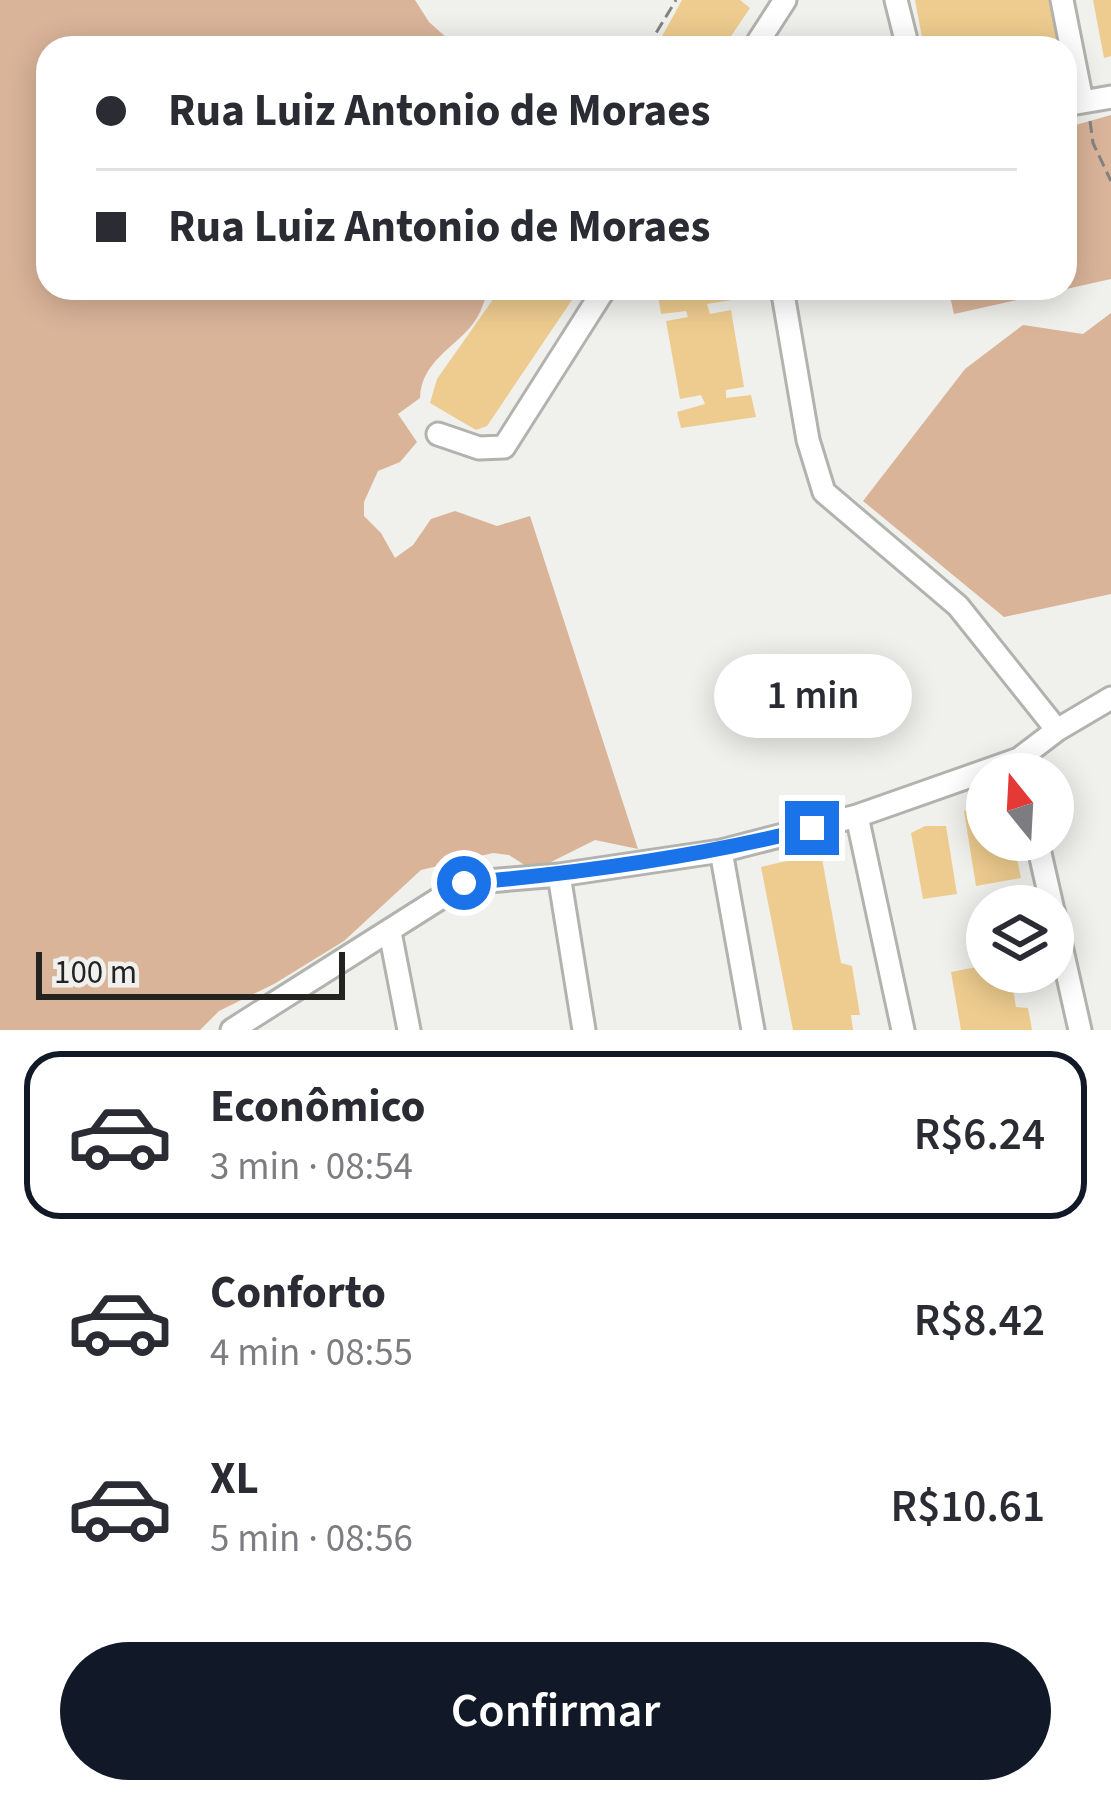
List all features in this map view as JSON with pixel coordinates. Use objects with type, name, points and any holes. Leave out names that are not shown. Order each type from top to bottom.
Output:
[{"type":"street","points":[[762,36],[785,0]]},
{"type":"street","points":[[896,0],[905,36]]},
{"type":"street","points":[[1062,0],[1069,36]]},
{"type":"street","points":[[1072,0],[1075,36]]},
{"type":"street","points":[[1077,57],[1081,102],[1111,97]]},
{"type":"street","points":[[438,434],[479,448],[503,447],[597,300]]},
{"type":"street","points":[[784,300],[808,440],[824,492],[958,606],[1057,730]]},
{"type":"street","points":[[787,313],[793,300]]},
{"type":"street","points":[[1035,753],[1057,730],[1111,698]]},
{"type":"street","points":[[239,1027],[464,883],[721,851],[966,783]]},
{"type":"street","points":[[857,816],[903,1030]]},
{"type":"street","points":[[721,851],[753,1030]]},
{"type":"street","points":[[559,874],[584,1030]]},
{"type":"street","points":[[390,932],[409,1030]]},
{"type":"street","points":[[1072,993],[1080,1030]]},
{"type":"path","points":[[654,36],[676,0]]},
{"type":"path","points":[[1081,102],[1111,181]]},
{"type":"shaded area","points":[[0,0],[415,0],[445,36],[36,36],[36,300],[485,300],[475,321],[426,375],[420,398],[398,414],[417,442],[400,462],[378,471],[364,502],[364,516],[395,558],[413,545],[431,519],[455,511],[497,526],[530,516],[638,849],[595,840],[539,868],[493,853],[421,870],[344,941],[219,1011],[200,1030],[0,1030]]},
{"type":"shaded area","points":[[1111,115],[1111,279],[1077,287],[1077,125]]},
{"type":"shaded area","points":[[951,300],[1017,300],[954,314]]},
{"type":"shaded area","points":[[1111,313],[1111,594],[1004,617],[863,501],[965,369],[1023,325],[1083,334]]},
{"type":"building","points":[[682,0],[740,0],[750,8],[731,36],[662,36]]},
{"type":"building","points":[[915,0],[1050,0],[1057,36],[984,36],[922,36]]},
{"type":"building","points":[[1093,0],[1111,0],[1111,56],[1104,58]]},
{"type":"building","points":[[493,300],[572,300],[487,426],[476,430],[430,403],[437,379]]},
{"type":"building","points":[[659,300],[732,300],[707,304],[710,314],[731,310],[744,387],[726,390],[726,398],[751,395],[756,417],[681,428],[677,412],[705,404],[701,395],[680,399],[666,321],[688,317],[686,311],[661,314]]},
{"type":"building","points":[[925,826],[946,826],[957,894],[923,899],[911,833]]},
{"type":"building","points":[[821,853],[841,963],[852,966],[860,1015],[851,1015],[853,1030],[793,1030],[761,867]]},
{"type":"building","points":[[972,861],[1017,861],[1021,878],[976,885]]},
{"type":"building","points":[[966,969],[966,993],[1014,993],[1016,1007],[1028,1008],[1032,1030],[961,1030],[951,972]]},
{"type":"route","points":[[464,883],[721,851],[812,828]]}]
